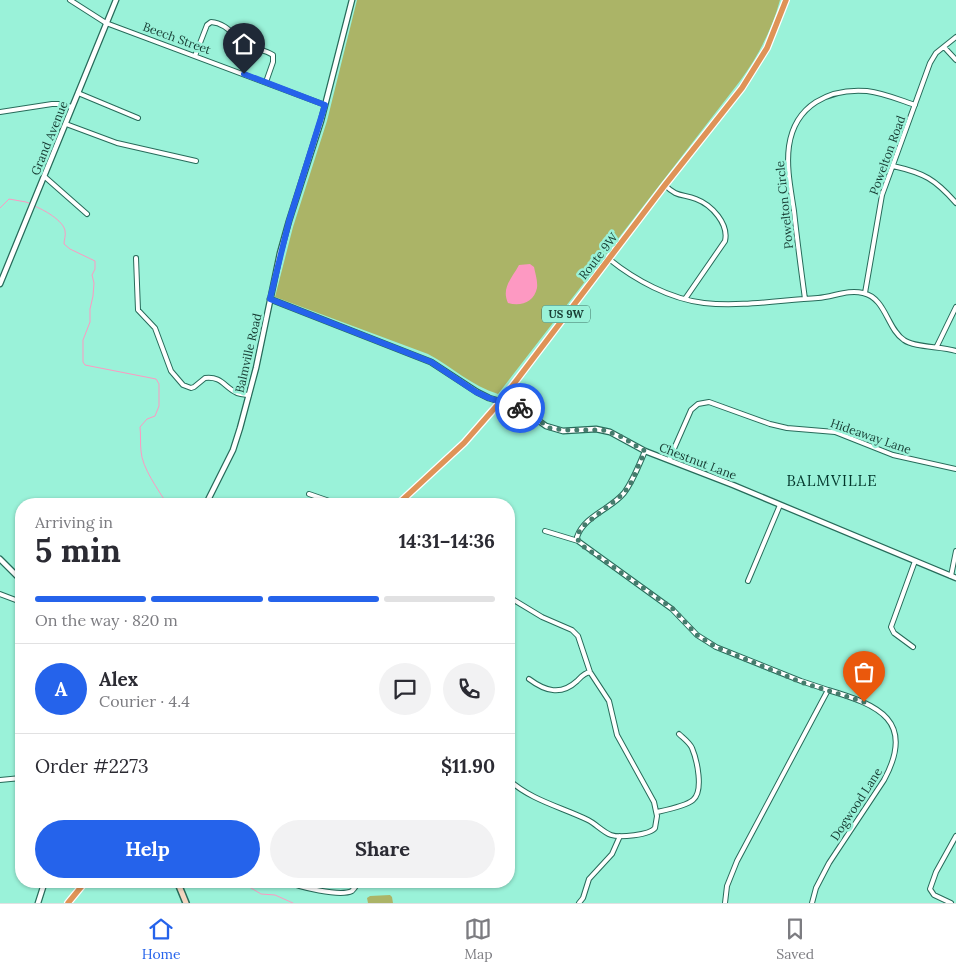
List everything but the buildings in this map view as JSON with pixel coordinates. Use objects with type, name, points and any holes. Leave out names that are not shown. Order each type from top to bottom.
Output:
[{"type":"highway","name":"Route 9W","points":[[404,498],[464,443],[500,402],[665,185],[723,113],[751,76],[763,55],[786,0]]},
{"type":"highway","points":[[68,903],[80,888]]},
{"type":"main road","points":[[180,888],[186,903]]},
{"type":"street","name":"Beech Street","points":[[70,0],[106,23],[325,105]]},
{"type":"street","name":"Grand Avenue","points":[[0,284],[116,0]]},
{"type":"street","name":"Balmville Road","points":[[210,498],[233,450],[249,395],[289,221],[325,105],[352,0]]},
{"type":"street","points":[[194,56],[207,25],[214,22],[220,24],[244,43],[273,55],[273,62],[266,82]]},
{"type":"street","name":"Powelton Road","points":[[865,293],[882,195],[930,63],[936,53],[956,36]]},
{"type":"street","points":[[944,47],[956,60]]},
{"type":"street","name":"Powelton Circle","points":[[805,298],[788,164],[790,140],[800,118],[812,105],[824,97],[845,91],[877,93],[915,105]]},
{"type":"street","points":[[78,93],[138,118]]},
{"type":"street","points":[[0,112],[52,104],[72,107]]},
{"type":"street","points":[[66,124],[117,143],[196,162]]},
{"type":"street","points":[[893,166],[921,174],[934,181],[956,203]]},
{"type":"street","points":[[45,177],[87,214]]},
{"type":"street","points":[[665,185],[676,194],[697,199],[708,206],[718,215],[726,232],[725,241],[685,299]]},
{"type":"street","points":[[136,258],[138,310],[155,328],[167,364],[175,376],[183,385],[191,388],[205,378],[215,379],[238,393],[249,395]]},
{"type":"street","points":[[609,258],[623,270],[643,282],[685,299],[702,302],[726,304],[821,298],[849,292],[865,293],[880,304],[904,340],[912,344],[937,346],[956,351]]},
{"type":"street","name":"Chestnut Lane","points":[[270,299],[431,362],[476,392],[500,402],[519,407],[555,430],[603,430],[620,436],[645,451],[953,577]]},
{"type":"street","points":[[937,346],[956,308]]},
{"type":"street","name":"Hideaway Lane","points":[[669,460],[691,410],[698,404],[709,402],[770,424],[788,428],[835,432],[893,455],[956,469]]},
{"type":"street","points":[[578,541],[576,537],[582,527],[623,494],[630,485],[645,451]]},
{"type":"street","points":[[309,494],[321,498]]},
{"type":"street","points":[[748,581],[780,505]]},
{"type":"street","name":"Dogwood Lane","points":[[545,531],[578,541],[672,608],[704,641],[801,682],[864,702],[883,714],[891,723],[896,733],[897,749],[891,768],[829,863],[816,888],[812,903]]},
{"type":"street","points":[[953,577],[956,551]]},
{"type":"street","points":[[0,559],[15,574]]},
{"type":"street","points":[[913,647],[894,633],[891,627],[915,561]]},
{"type":"street","points":[[0,594],[15,600]]},
{"type":"street","points":[[515,601],[542,617],[564,625],[575,632],[581,640],[590,672],[606,694],[617,735],[648,790],[656,812],[657,822],[653,832],[620,836],[609,834],[587,820],[530,795],[515,784]]},
{"type":"street","points":[[529,679],[542,688],[562,690],[590,672]]},
{"type":"street","points":[[725,903],[727,886],[737,861],[828,690]]},
{"type":"street","points":[[656,812],[691,802],[699,790],[692,748],[679,734]]},
{"type":"street","points":[[0,780],[15,779]]},
{"type":"street","points":[[579,903],[583,898],[590,879],[612,854],[620,836]]},
{"type":"street","points":[[951,903],[934,895],[930,889],[936,872],[956,836]]},
{"type":"street","points":[[38,903],[43,888]]},
{"type":"street","points":[[305,888],[345,892],[354,888]]},
{"type":"green space","points":[[357,0],[780,0],[764,42],[740,81],[498,394],[471,381],[428,354],[275,297],[293,227],[327,121]]},
{"type":"green space","points":[[390,895],[393,903],[368,903],[367,898],[370,896]]},
{"type":"shaded area","points":[[530,264],[534,267],[537,285],[533,297],[522,304],[508,303],[506,293],[511,279],[519,265]]},
{"type":"waterway","points":[[0,208],[9,199],[31,204]]},
{"type":"waterway","points":[[34,206],[48,213],[61,223],[65,233],[64,244],[95,261],[95,269],[92,275],[94,283],[90,322],[83,340],[83,362],[85,365],[156,379],[159,384],[159,406],[155,416],[147,419],[140,427],[142,458],[147,471],[163,498]]},
{"type":"waterway","points":[[251,888],[261,894],[275,895],[293,903]]},
{"type":"way so far","points":[[520,408],[555,430],[603,430],[620,436],[645,451],[630,485],[623,494],[582,527],[578,533],[576,537],[583,546],[672,608],[704,641],[801,682],[864,702]]},
{"type":"district","name":"BALMVILLE","points":[[832,480]]},
{"type":"route","points":[[244,74],[325,105],[289,221],[270,299],[431,362],[476,392],[520,408]]}]
